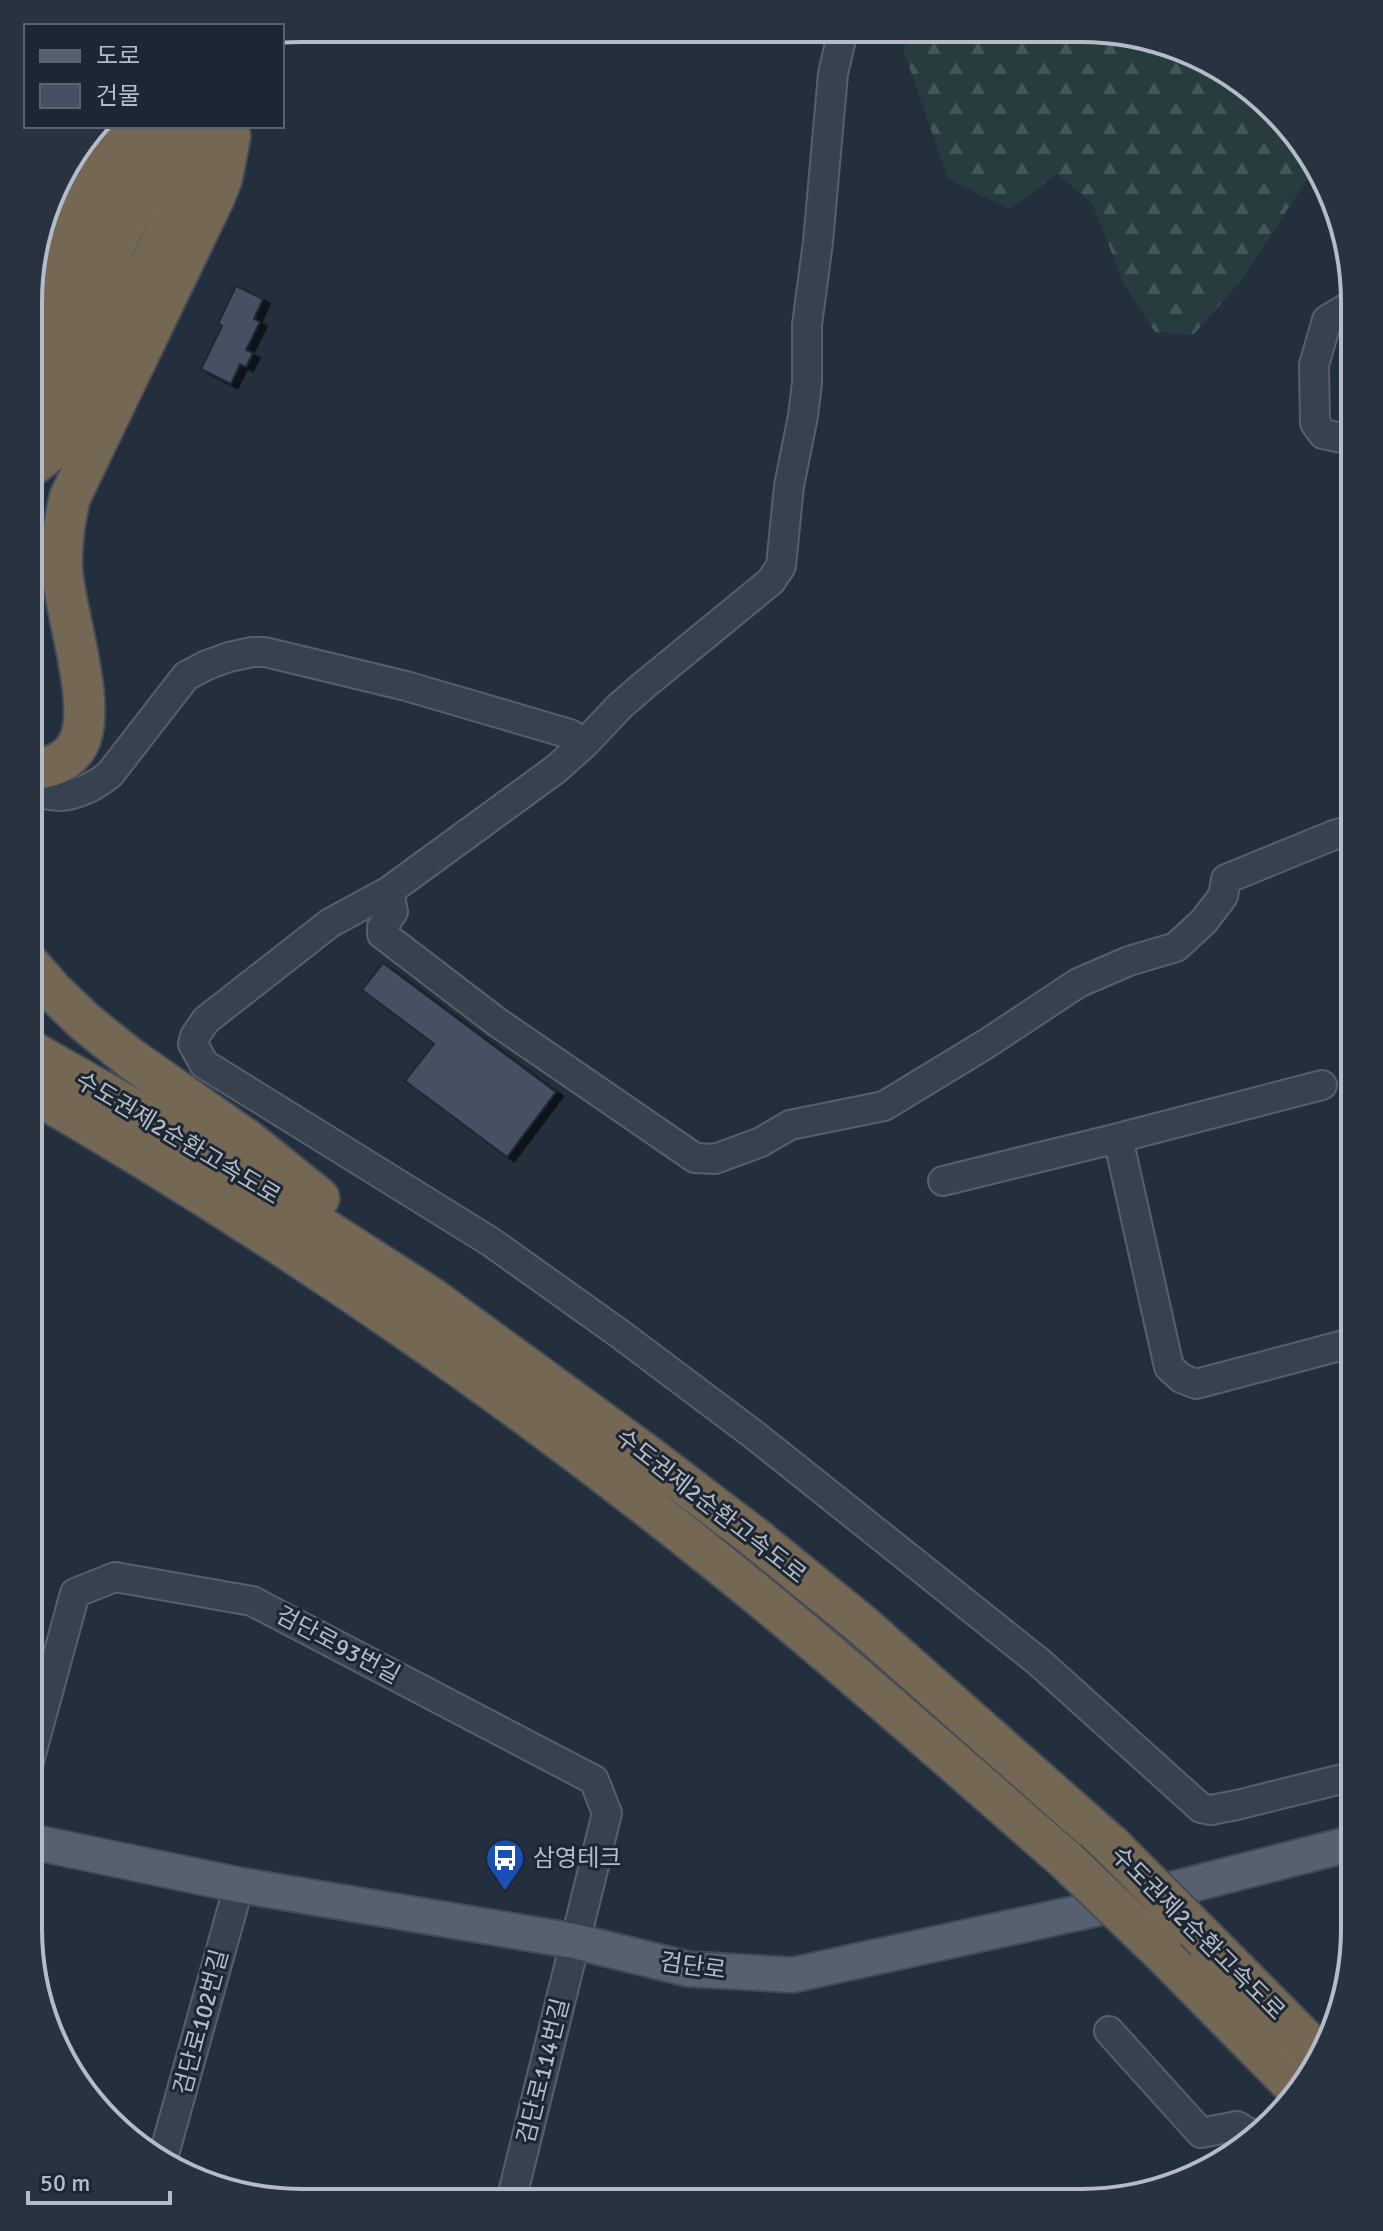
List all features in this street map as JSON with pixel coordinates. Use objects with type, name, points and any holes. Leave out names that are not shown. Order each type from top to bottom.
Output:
[{"type":"highway","points":[[42,306],[122,128]]},
{"type":"highway","points":[[42,310],[137,128]]},
{"type":"highway","points":[[42,360],[158,128]]},
{"type":"highway","points":[[42,396],[172,128]]},
{"type":"highway","points":[[42,415],[53,400],[189,128]]},
{"type":"highway","points":[[42,430],[65,403],[220,129]]},
{"type":"highway","points":[[42,446],[80,410],[220,129]]},
{"type":"highway","points":[[42,458],[92,419],[220,129]]},
{"type":"highway","points":[[42,769],[65,760],[78,746],[85,712],[62,571],[62,528],[70,497],[214,198],[222,178],[220,129]]},
{"type":"highway","points":[[52,231],[98,142]]},
{"type":"highway","points":[[42,979],[85,1022],[130,1058],[247,1140],[430,1297]]},
{"type":"highway","name":"수도권제2순환고속도로","points":[[42,1057],[173,1132],[430,1297],[754,1537],[861,1624],[1112,1846],[1312,2047]]},
{"type":"highway","name":"수도권제2순환고속도로","points":[[42,1098],[328,1275],[616,1482],[717,1561],[1066,1860],[1291,2082]]},
{"type":"main road","name":"검단로","points":[[42,1844],[239,1885],[574,1941],[688,1969],[793,1975],[1091,1910],[1340,1843]]},
{"type":"lane","points":[[840,42],[833,74],[807,325],[807,383],[789,486],[781,566],[771,581],[620,706],[556,769],[389,891],[330,923],[206,1020],[193,1044],[204,1064],[491,1242],[753,1434],[1027,1652],[1201,1808],[1211,1810],[1237,1805],[1340,1779]]},
{"type":"lane","points":[[1341,312],[1327,320],[1314,365],[1315,423],[1323,434],[1341,438]]},
{"type":"lane","points":[[42,793],[58,797],[96,786],[110,774],[186,676],[207,665],[252,652],[265,652],[406,686],[570,734],[584,744]]},
{"type":"lane","points":[[389,891],[393,912],[382,927],[382,934],[497,1022],[695,1158],[715,1159],[761,1142],[790,1125],[884,1106],[1078,983],[1129,961],[1176,947],[1204,921],[1223,896],[1226,879],[1341,833]]},
{"type":"lane","points":[[943,1181],[1322,1085]]},
{"type":"lane","points":[[1118,1138],[1169,1367],[1181,1378],[1196,1384],[1340,1346]]},
{"type":"lane","name":"검단로93번길","points":[[42,1714],[75,1593],[115,1577],[252,1601],[594,1780],[607,1813],[574,1941]]},
{"type":"lane","name":"검단로102번길","points":[[165,2149],[239,1885]]},
{"type":"lane","name":"검단로114번길","points":[[514,2189],[574,1941]]},
{"type":"lane","points":[[1109,2031],[1201,2133],[1237,2126],[1244,2130]]},
{"type":"green space","points":[[908,42],[1081,42],[1115,44],[1148,51],[1181,62],[1239,96],[1265,118],[1308,177],[1241,281],[1193,335],[1155,332],[1125,286],[1092,203],[1057,174],[1010,209],[948,179],[903,49]]},
{"type":"building","points":[[236,286],[263,299],[254,319],[260,322],[246,350],[253,353],[246,367],[240,364],[231,384],[201,369],[222,326],[218,324]]},
{"type":"building","points":[[383,963],[556,1092],[507,1157],[405,1081],[434,1044],[362,990]]},
{"type":"place","name":"삼영테크","points":[[505,1892]]}]
